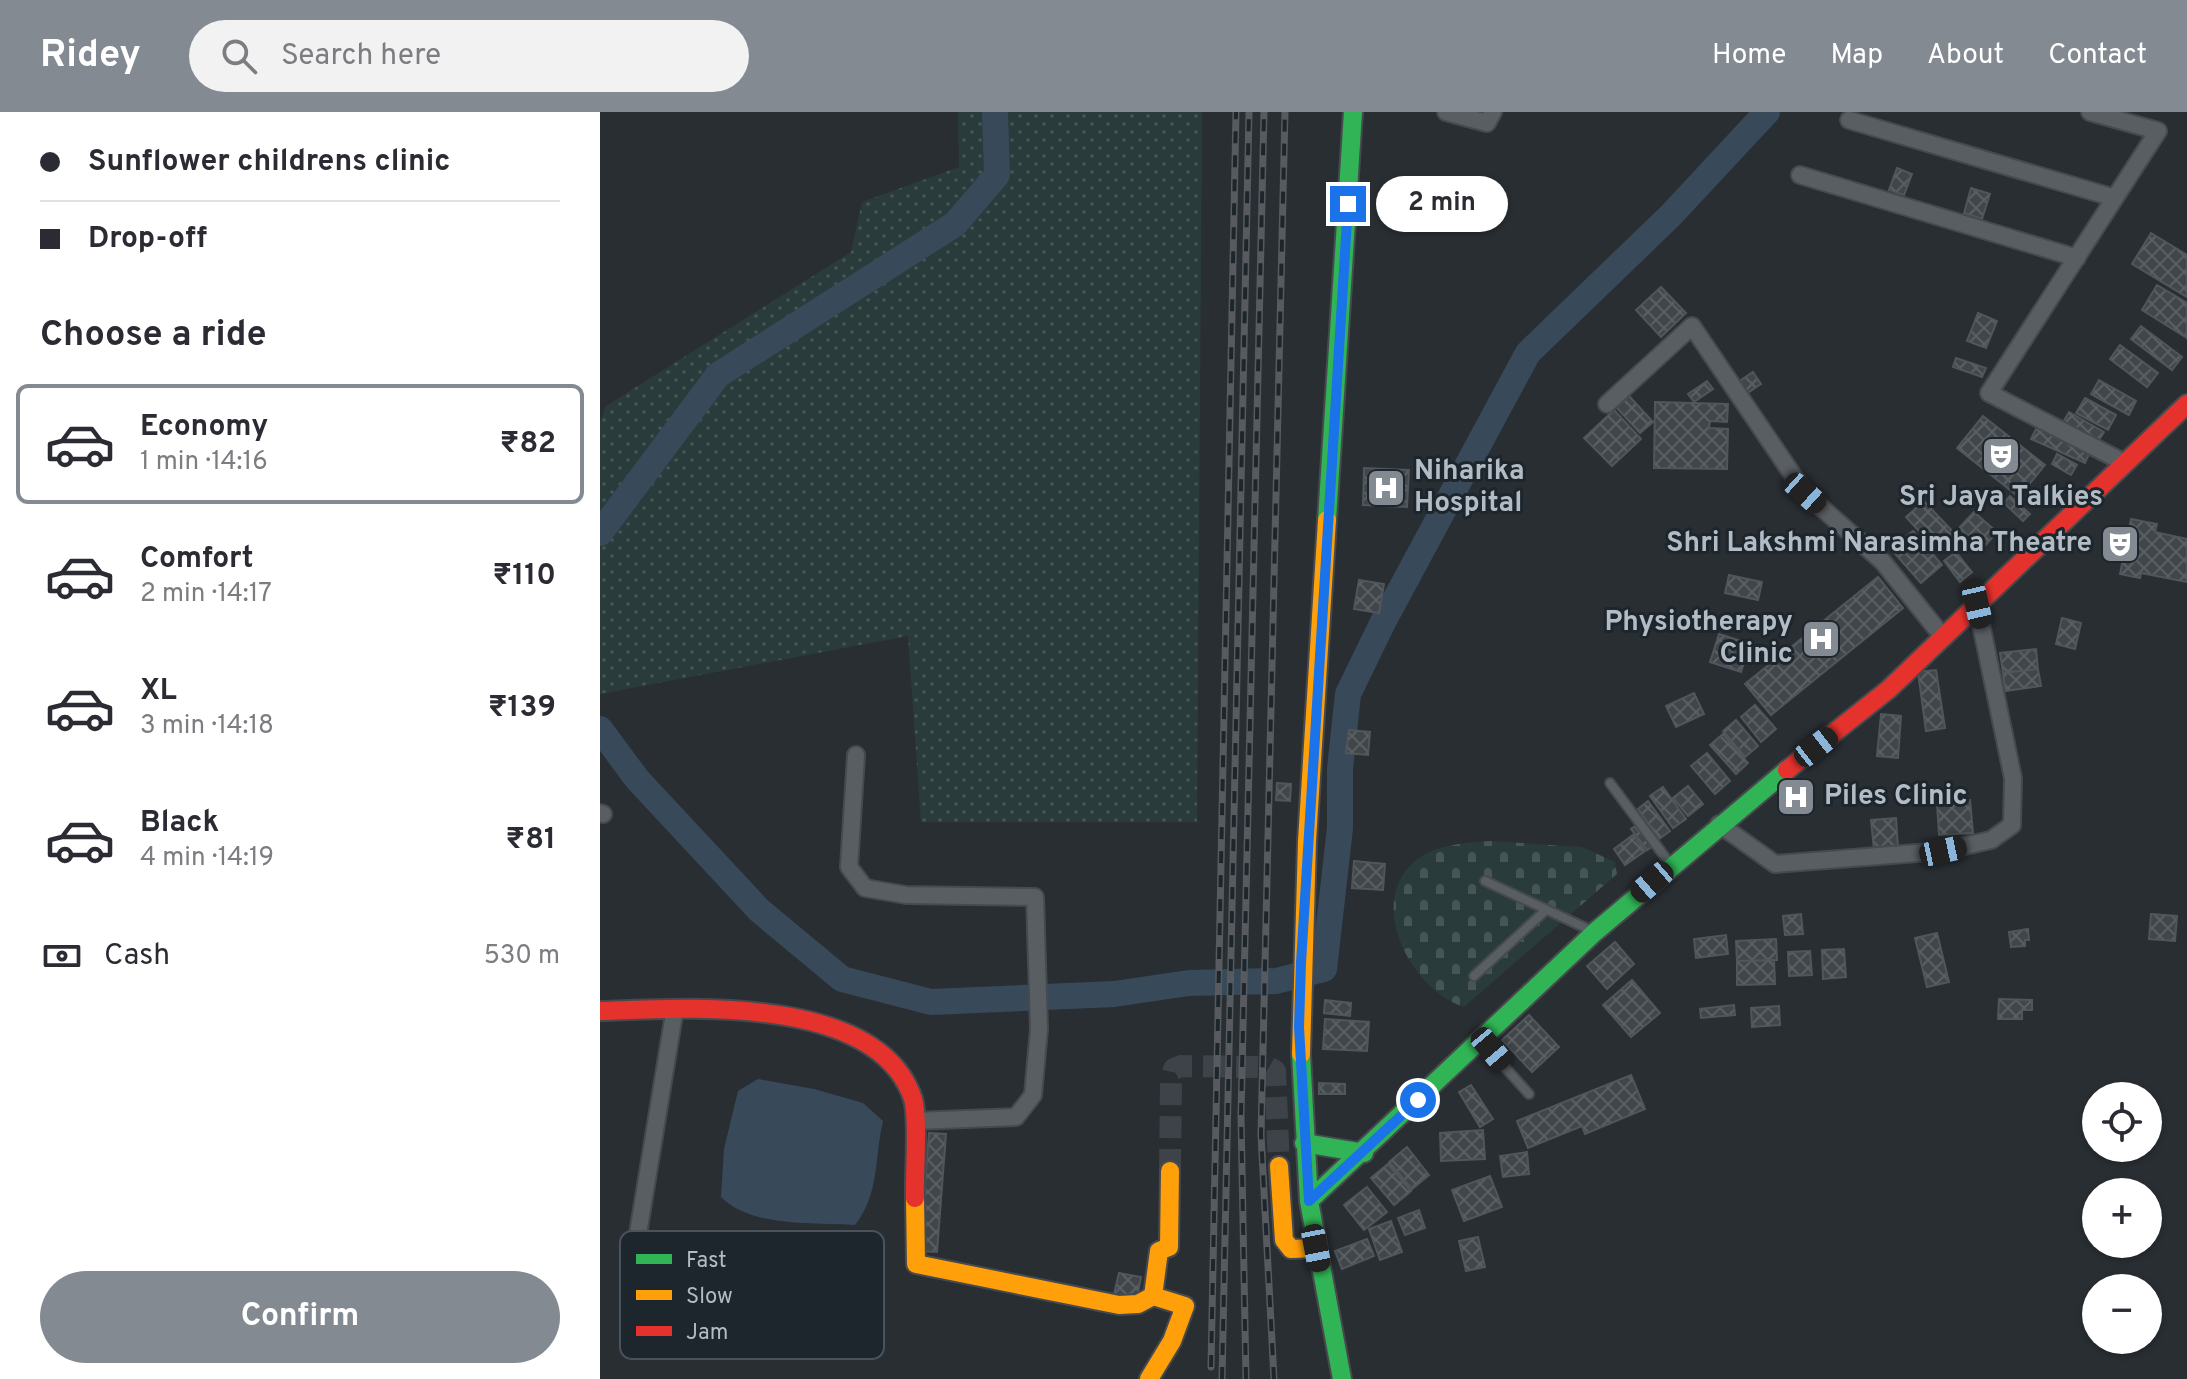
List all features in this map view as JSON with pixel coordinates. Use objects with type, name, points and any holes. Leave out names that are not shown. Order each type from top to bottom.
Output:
[{"type":"main road","points":[[1342,1379],[1309,1201],[1299,1027],[1353,112]]},
{"type":"main road","points":[[1309,1201],[1364,1153],[1595,932],[1719,824],[1889,689],[2187,404]]},
{"type":"main road","points":[[600,1011],[675,1008],[771,1010],[807,1018],[873,1049],[904,1078],[913,1100],[916,1264],[1119,1305],[1138,1304],[1153,1296],[1185,1306],[1172,1341],[1149,1379]]},
{"type":"main road","points":[[1304,1143],[1364,1153]]},
{"type":"main road","points":[[1279,1166],[1284,1240],[1291,1249],[1316,1248]]},
{"type":"main road","points":[[1153,1296],[1159,1251],[1169,1247],[1170,1171]]},
{"type":"street","points":[[1446,112],[1487,123],[1493,112]]},
{"type":"street","points":[[2090,112],[2158,131],[1989,393],[2125,463]]},
{"type":"street","points":[[1849,120],[2115,198]]},
{"type":"street","points":[[1800,175],[2077,258]]},
{"type":"street","points":[[1607,404],[1692,326],[1805,493],[1883,562],[1943,637]]},
{"type":"street","points":[[1719,824],[1775,864],[1943,851],[1991,840],[2012,825],[2013,778],[1977,605]]},
{"type":"street","points":[[856,755],[849,867],[865,888],[906,895],[1035,897],[1039,1029],[1033,1095],[1016,1117],[915,1121]]},
{"type":"street","points":[[638,1231],[675,1008]]},
{"type":"lane","points":[[1610,783],[1671,865]]},
{"type":"lane","points":[[1485,881],[1595,932]]},
{"type":"lane","points":[[1474,976],[1546,910]]},
{"type":"lane","points":[[1479,1041],[1491,1049],[1529,1094]]},
{"type":"green space","points":[[958,112],[1202,112],[1197,822],[921,822],[908,636],[600,694],[600,421],[606,406],[851,252],[862,202],[959,167]]},
{"type":"green space","points":[[1491,841],[1582,847],[1615,862],[1617,874],[1464,1007],[1445,998],[1428,984],[1413,965],[1395,923],[1394,901],[1400,880],[1422,856],[1451,846]]},
{"type":"water","points":[[758,1079],[814,1089],[863,1103],[883,1121],[869,1201],[855,1225],[766,1219],[734,1207],[721,1197],[724,1149],[738,1091]]},
{"type":"building","points":[[1897,168],[1912,174],[1904,195],[1889,190]]},
{"type":"building","points":[[1971,188],[1990,194],[1982,219],[1964,213]]},
{"type":"building","points":[[2151,233],[2187,255],[2187,297],[2132,264]]},
{"type":"building","points":[[2157,285],[2187,303],[2187,338],[2142,310]]},
{"type":"building","points":[[1661,287],[1686,313],[1661,337],[1636,310]]},
{"type":"building","points":[[1978,313],[1997,321],[1986,348],[1967,341]]},
{"type":"building","points":[[2141,326],[2182,357],[2172,370],[2131,339]]},
{"type":"building","points":[[2120,345],[2158,373],[2147,387],[2110,359]]},
{"type":"building","points":[[1956,358],[1986,368],[1982,377],[1953,367]]},
{"type":"building","points":[[1753,372],[1761,384],[1743,396],[1735,384]]},
{"type":"building","points":[[2099,380],[2136,401],[2129,415],[2091,394]]},
{"type":"building","points":[[1707,381],[1713,389],[1694,402],[1688,394]]},
{"type":"building","points":[[1629,396],[1653,422],[1640,433],[1616,407]]},
{"type":"building","points":[[2085,398],[2116,415],[2108,430],[2076,413]]},
{"type":"building","points":[[1655,402],[1728,404],[1727,422],[1710,421],[1709,428],[1728,429],[1727,469],[1654,468]]},
{"type":"building","points":[[1614,410],[1641,439],[1612,466],[1584,438]]},
{"type":"building","points":[[2069,412],[2104,432],[2097,443],[2062,424]]},
{"type":"building","name":"Sri Jaya Talkies","points":[[1983,416],[2045,465],[2019,497],[1957,448]]},
{"type":"building","points":[[2037,427],[2090,452],[2085,463],[2031,439]]},
{"type":"building","points":[[2057,454],[2077,465],[2071,475],[2052,464]]},
{"type":"building","points":[[1364,468],[1409,470],[1407,507],[1363,505]]},
{"type":"building","points":[[2010,496],[2030,514],[2023,521],[2004,503]]},
{"type":"building","points":[[1924,501],[1956,535],[1938,552],[1906,517]]},
{"type":"building","points":[[1974,512],[1997,532],[1982,549],[1959,528]]},
{"type":"building","points":[[2131,519],[2157,524],[2155,532],[2187,539],[2187,582],[2141,573],[2140,578],[2120,574]]},
{"type":"building","points":[[1913,531],[1942,565],[1921,583],[1891,549]]},
{"type":"building","points":[[1956,552],[1972,572],[1960,582],[1944,561]]},
{"type":"building","points":[[1729,575],[1762,582],[1758,600],[1725,593]]},
{"type":"building","points":[[1878,577],[1903,608],[1771,715],[1745,684]]},
{"type":"building","points":[[1359,580],[1384,584],[1379,613],[1354,609]]},
{"type":"building","points":[[2062,618],[2081,623],[2075,649],[2056,644]]},
{"type":"building","points":[[1719,634],[1750,644],[1741,672],[1710,662]]},
{"type":"building","points":[[2036,649],[2038,669],[2003,673],[2000,653]]},
{"type":"building","points":[[2038,669],[2041,686],[2005,691],[2003,673]]},
{"type":"building","points":[[1936,670],[1945,728],[1926,731],[1918,672]]},
{"type":"building","points":[[1694,693],[1704,714],[1676,727],[1666,706]]},
{"type":"building","points":[[1755,705],[1776,729],[1761,742],[1741,717]]},
{"type":"building","points":[[1881,714],[1901,716],[1898,758],[1877,756]]},
{"type":"building","points":[[1736,720],[1758,746],[1745,757],[1723,731]]},
{"type":"building","points":[[1349,730],[1370,732],[1368,755],[1346,753]]},
{"type":"building","points":[[1723,734],[1748,763],[1736,774],[1710,745]]},
{"type":"building","points":[[1707,753],[1730,781],[1715,794],[1691,766]]},
{"type":"building","points":[[1277,783],[1291,784],[1290,801],[1276,800]]},
{"type":"building","points":[[1688,786],[1703,804],[1688,816],[1673,798]]},
{"type":"building","points":[[1663,787],[1686,819],[1673,828],[1650,796]]},
{"type":"building","points":[[1970,800],[1973,833],[1939,835],[1937,803]]},
{"type":"building","points":[[1648,801],[1670,831],[1659,839],[1638,809]]},
{"type":"building","points":[[1896,818],[1898,848],[1874,850],[1871,820]]},
{"type":"building","points":[[1638,824],[1654,845],[1647,850],[1631,829]]},
{"type":"building","points":[[1633,835],[1645,851],[1625,865],[1614,849]]},
{"type":"building","points":[[1354,861],[1385,864],[1383,890],[1352,888]]},
{"type":"building","points":[[1801,914],[1803,934],[1785,935],[1783,916]]},
{"type":"building","points":[[2151,914],[2177,916],[2175,941],[2149,939]]},
{"type":"building","points":[[2028,929],[2029,940],[2025,940],[2025,946],[2011,947],[2009,932]]},
{"type":"building","points":[[1937,933],[1949,982],[1927,987],[1915,938]]},
{"type":"building","points":[[1726,935],[1728,954],[1696,958],[1694,939]]},
{"type":"building","points":[[1776,939],[1777,960],[1737,961],[1736,941]]},
{"type":"building","points":[[1615,942],[1634,964],[1607,989],[1587,966]]},
{"type":"building","points":[[1844,949],[1846,977],[1823,979],[1822,950]]},
{"type":"building","points":[[1810,951],[1812,975],[1789,976],[1788,952]]},
{"type":"building","points":[[1774,960],[1775,984],[1737,985],[1737,961]]},
{"type":"building","points":[[1632,980],[1660,1013],[1631,1037],[1603,1005]]},
{"type":"building","points":[[1999,999],[2032,1000],[2032,1010],[2022,1010],[2022,1019],[1998,1019]]},
{"type":"building","points":[[1325,1000],[1351,1003],[1350,1016],[1324,1013]]},
{"type":"building","points":[[1734,1005],[1735,1015],[1701,1018],[1700,1009]]},
{"type":"building","points":[[1779,1006],[1780,1025],[1752,1027],[1751,1008]]},
{"type":"building","points":[[1529,1015],[1559,1047],[1532,1072],[1502,1040]]},
{"type":"building","points":[[1325,1019],[1369,1022],[1367,1051],[1323,1049]]},
{"type":"building","points":[[1631,1075],[1645,1109],[1585,1134],[1582,1126],[1528,1148],[1517,1121]]},
{"type":"building","points":[[1319,1083],[1345,1084],[1345,1094],[1319,1094]]},
{"type":"building","points":[[1471,1085],[1493,1119],[1480,1127],[1459,1092]]},
{"type":"building","points":[[1483,1130],[1485,1159],[1441,1161],[1440,1133]]},
{"type":"building","points":[[929,1133],[946,1134],[937,1252],[920,1251]]},
{"type":"building","points":[[1407,1147],[1429,1175],[1412,1189],[1389,1162]]},
{"type":"building","points":[[1527,1152],[1529,1174],[1503,1177],[1500,1156]]},
{"type":"building","points":[[1388,1164],[1411,1191],[1394,1205],[1371,1178]]},
{"type":"building","points":[[1490,1176],[1502,1207],[1464,1221],[1452,1190]]},
{"type":"building","points":[[1367,1187],[1387,1212],[1364,1230],[1344,1205]]},
{"type":"building","points":[[1419,1210],[1425,1228],[1405,1235],[1398,1218]]},
{"type":"building","points":[[1391,1221],[1402,1252],[1380,1260],[1369,1229]]},
{"type":"building","points":[[1478,1237],[1485,1267],[1466,1271],[1459,1241]]},
{"type":"building","points":[[1367,1239],[1374,1256],[1342,1269],[1335,1251]]},
{"type":"building","points":[[1119,1273],[1141,1277],[1136,1303],[1113,1298]]},
{"type":"waterway","points":[[600,533],[718,375],[955,224],[997,175],[995,112]]},
{"type":"waterway","points":[[600,729],[637,779],[759,910],[842,979],[931,1002],[1114,994],[1189,983],[1276,981],[1324,969],[1340,828],[1340,769],[1348,694],[1383,622],[1528,353],[1671,215],[1767,112]]},
{"type":"tunnel","points":[[1170,1171],[1171,1082],[1174,1069],[1181,1066],[1268,1067],[1275,1071],[1279,1166]]},
{"type":"railway","points":[[1211,1367],[1236,112]]},
{"type":"railway","points":[[1222,1379],[1249,112]]},
{"type":"railway","points":[[1246,1379],[1241,1115],[1264,112]]},
{"type":"railway","points":[[1274,1379],[1261,1135],[1285,112]]},
{"type":"traffic: fast","points":[[1327,520],[1353,112]]},
{"type":"traffic: fast","points":[[1309,1201],[1595,932],[1787,770]]},
{"type":"traffic: fast","points":[[1301,1054],[1309,1201],[1342,1379]]},
{"type":"traffic: fast","points":[[1304,1143],[1364,1153]]},
{"type":"traffic: slow","points":[[1301,1054],[1307,841],[1327,520]]},
{"type":"traffic: slow","points":[[1279,1166],[1284,1240],[1291,1249],[1316,1248]]},
{"type":"traffic: slow","points":[[1153,1296],[1159,1251],[1169,1247],[1170,1171]]},
{"type":"traffic: slow","points":[[915,1198],[916,1264],[1119,1305],[1138,1304],[1153,1296],[1185,1306],[1172,1341],[1149,1379]]},
{"type":"traffic: jam","points":[[1787,770],[1889,689],[2187,404]]},
{"type":"traffic: jam","points":[[600,1011],[680,1009],[776,1014],[821,1024],[861,1041],[893,1065],[913,1099],[915,1198]]},
{"type":"place","name":"Sri Jaya Talkies","points":[[2001,456]]},
{"type":"place","name":"Niharika Hospital","points":[[1386,488]]},
{"type":"place","name":"Shri Lakshmi Narasimha Theatre","points":[[2120,544]]},
{"type":"place","name":"Physiotherapy Clinic","points":[[1821,639]]},
{"type":"place","name":"Piles Clinic","points":[[1796,797]]},
{"type":"route","points":[[1348,204],[1301,963],[1299,1027],[1309,1201],[1418,1100]]}]
